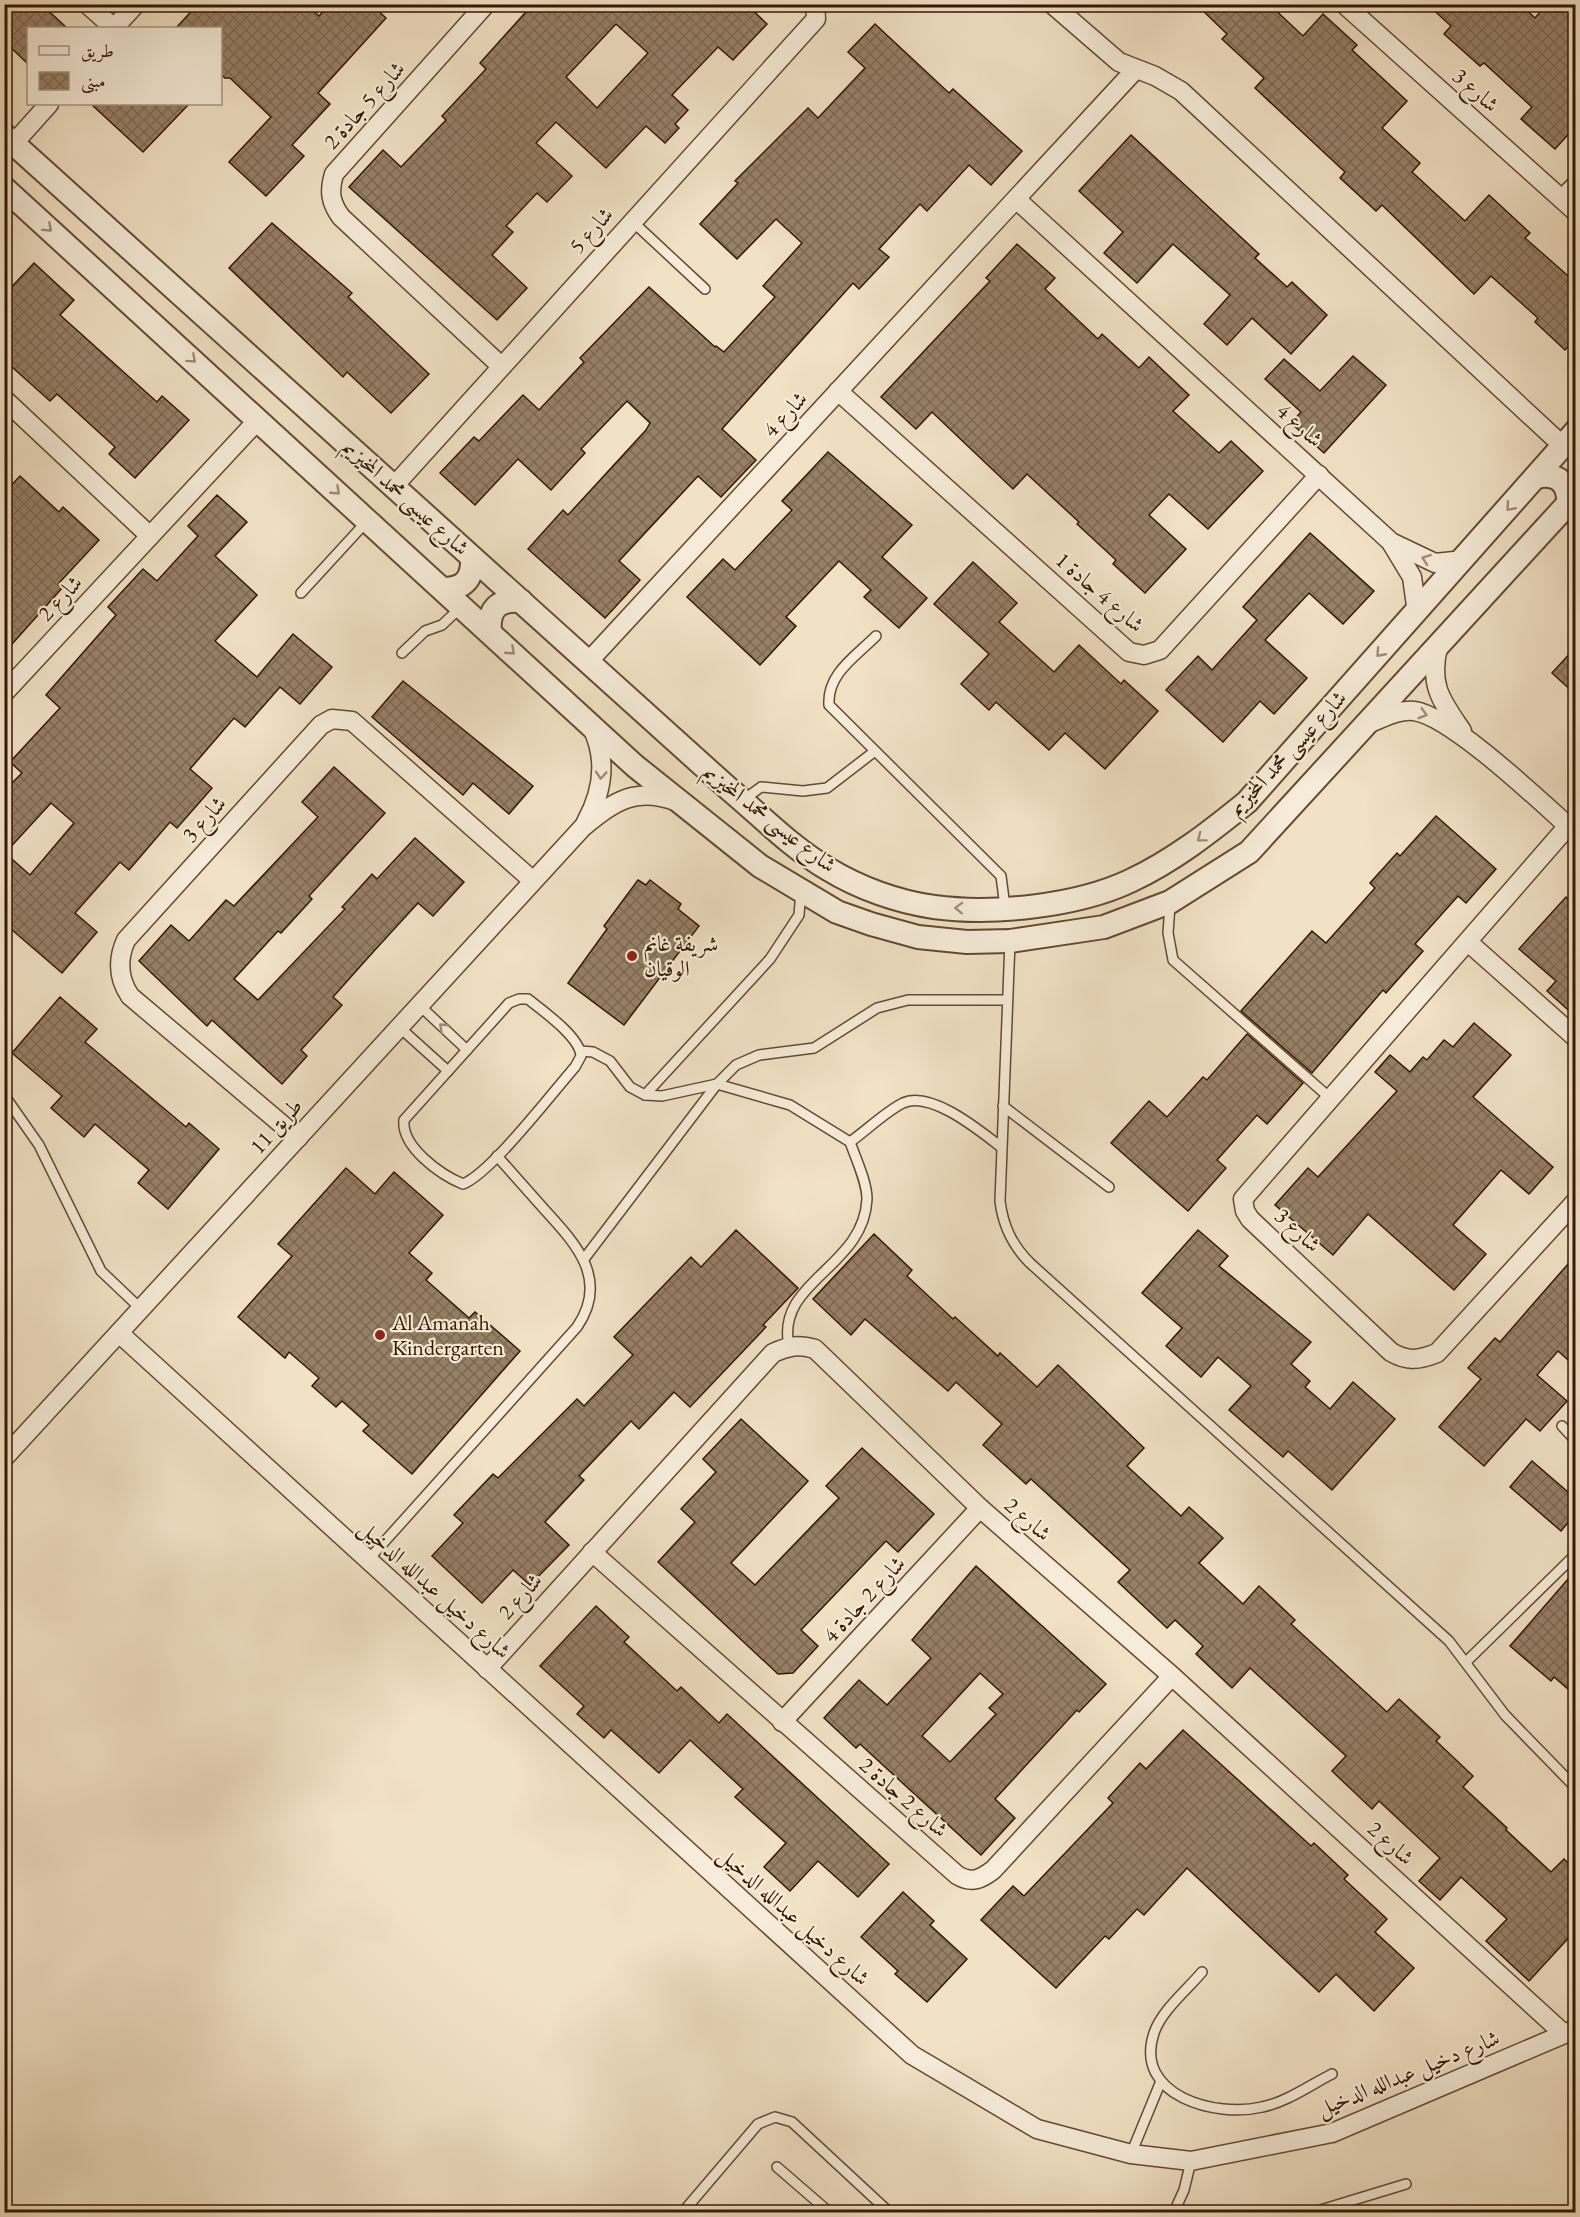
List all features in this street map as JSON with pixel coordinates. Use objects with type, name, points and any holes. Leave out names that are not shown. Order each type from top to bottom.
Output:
[{"type":"street","points":[[87,4],[113,27]]},
{"type":"street","points":[[115,27],[136,4]]},
{"type":"street","name":"شارع 5 جادة 2","points":[[486,4],[334,174],[330,189],[333,206],[341,217],[501,366]]},
{"type":"street","name":"شارع 5","points":[[394,486],[816,19],[815,4]]},
{"type":"street","points":[[1052,4],[1119,62],[1155,76],[1181,91],[1569,438]]},
{"type":"street","name":"شارع 3","points":[[1344,4],[1575,212]]},
{"type":"street","name":"شارع 4","points":[[588,662],[1135,70]]},
{"type":"street","points":[[9,139],[48,105]]},
{"type":"street","name":"شارع عيسى محمد المخيزيم","points":[[9,139],[742,801],[827,869],[892,897],[935,907],[1005,907],[1095,895],[1122,884],[1171,858],[1227,818],[1263,783],[1417,613],[1569,438]]},
{"type":"street","points":[[1562,199],[1575,185]]},
{"type":"street","name":"شارع عيسى محمد المخيزيم","points":[[4,189],[589,723],[680,803],[760,866],[837,912],[918,937],[967,942],[1010,941],[1104,927],[1170,902],[1249,852],[1370,723],[1572,499]]},
{"type":"street","name":"شارع 4","points":[[1016,199],[1391,542],[1412,578],[1417,613]]},
{"type":"street","name":"شارع 4 جادة 1","points":[[838,391],[1129,652],[1144,656],[1160,650],[1319,475]]},
{"type":"street","points":[[4,399],[150,536]]},
{"type":"street","name":"شارع 2","points":[[4,693],[258,420]]},
{"type":"street","points":[[1536,477],[1553,476],[1560,480],[1566,486],[1572,499]]},
{"type":"street","name":"شارع 4","points":[[1391,542],[1435,563],[1464,560]]},
{"type":"street","points":[[443,589],[456,589],[467,582],[473,571],[472,558]]},
{"type":"street","points":[[490,632],[489,618],[495,606],[507,600],[521,601]]},
{"type":"street","points":[[1438,647],[1434,680],[1438,696],[1470,742]]},
{"type":"street","points":[[1370,723],[1394,713],[1411,710],[1442,721],[1470,742],[1572,830]]},
{"type":"street","name":"شارع 3","points":[[298,1138],[130,996],[121,978],[120,958],[126,940],[227,828],[321,725],[332,719],[346,719],[532,880]]},
{"type":"street","name":"طريق 11","points":[[583,826],[595,804],[603,776],[600,749],[589,723]]},
{"type":"street","points":[[1263,783],[1263,792],[1272,805],[1279,808],[1295,804]]},
{"type":"street","name":"طريق 11","points":[[4,1458],[583,826],[616,801],[627,797],[655,796],[680,803]]},
{"type":"street","points":[[1227,818],[1242,823],[1247,830],[1251,845],[1249,852]]},
{"type":"street","name":"شارع 3","points":[[1572,830],[1468,942],[1246,1192],[1243,1199],[1245,1211],[1391,1352],[1403,1359],[1420,1360],[1437,1353],[1575,1201]]},
{"type":"street","points":[[1468,942],[1575,1038]]},
{"type":"street","name":"شارع دخيل عبدالله الدخيل","points":[[119,1333],[912,2055],[1037,2129],[1131,2154],[1191,2161],[1332,2133],[1570,2031]]},
{"type":"street","name":"شارع 2","points":[[487,1669],[773,1353],[789,1346],[802,1345],[815,1349],[980,1508],[1570,2031]]},
{"type":"street","name":"شارع 2 جادة 4","points":[[782,1722],[980,1508]]},
{"type":"street","name":"شارع 2 جادة 2","points":[[592,1552],[957,1875],[974,1881],[993,1870],[1172,1676]]},
{"type":"lane","points":[[632,222],[705,289]]},
{"type":"lane","points":[[301,593],[368,520]]},
{"type":"lane","points":[[402,653],[425,631],[442,626],[462,606]]},
{"type":"lane","points":[[876,636],[832,680],[828,692],[829,705],[1001,876],[1005,907]]},
{"type":"lane","points":[[742,801],[761,787],[803,791],[827,788],[875,751]]},
{"type":"lane","points":[[645,1095],[770,959],[799,915],[801,891]]},
{"type":"lane","points":[[1170,902],[1167,933],[1173,960],[1330,1098]]},
{"type":"lane","points":[[1010,941],[1001,1147],[1001,1215],[1020,1253],[1449,1641],[1505,1715],[1575,1788]]},
{"type":"lane","points":[[519,999],[528,999],[578,1043],[581,1051],[575,1067],[475,1180],[463,1184],[426,1159],[406,1138],[403,1130],[404,1120],[509,1003],[519,999]]},
{"type":"lane","points":[[584,1259],[717,1084],[736,1065],[759,1055],[814,1048],[877,1008],[908,1000],[1007,1000]]},
{"type":"lane","points":[[418,1004],[467,1050]]},
{"type":"lane","points":[[399,1026],[448,1071]]},
{"type":"lane","points":[[581,1051],[593,1052],[610,1061],[630,1087],[645,1095],[662,1096],[717,1084],[790,1105],[850,1142],[867,1196],[865,1219],[857,1238],[796,1302],[788,1316],[786,1332],[789,1346]]},
{"type":"lane","points":[[4,1095],[39,1145],[102,1271],[141,1309]]},
{"type":"lane","points":[[850,1142],[904,1103],[923,1101],[965,1120],[1001,1147]]},
{"type":"lane","points":[[1003,1106],[1109,1187]]},
{"type":"lane","points":[[368,1560],[577,1327],[588,1307],[590,1292],[584,1259],[570,1237],[497,1156]]},
{"type":"lane","points":[[1562,1426],[1575,1441]]},
{"type":"lane","points":[[1466,1662],[1575,1554]]},
{"type":"lane","points":[[1202,1972],[1163,2017],[1155,2032],[1151,2049],[1153,2066],[1161,2081],[1174,2093],[1201,2105],[1239,2110],[1278,2102],[1332,2074]]},
{"type":"lane","points":[[1131,2154],[1161,2081]]},
{"type":"lane","points":[[683,2212],[758,2124],[774,2117],[792,2122],[889,2212]]},
{"type":"lane","points":[[1174,2212],[1184,2190],[1191,2161]]},
{"type":"lane","points":[[777,2167],[824,2211]]},
{"type":"lane","points":[[1314,2212],[1406,2184]]},
{"type":"building","points":[[9,4],[41,4],[66,27],[27,27],[27,63],[4,41],[4,10]]},
{"type":"building","points":[[198,4],[306,4],[319,16],[330,4],[371,4],[386,18],[318,93],[330,104],[292,145],[304,156],[266,196],[229,162],[271,117],[230,78],[222,76],[222,27],[177,27]]},
{"type":"building","points":[[533,4],[746,4],[767,24],[733,60],[718,47],[672,95],[688,110],[675,124],[679,128],[665,143],[646,126],[606,168],[556,122],[536,143],[572,176],[547,202],[537,193],[506,226],[513,232],[492,255],[527,288],[497,320],[349,187],[383,150],[401,167],[446,120],[442,116],[486,69],[480,63]],"holes":[[[616,24],[648,53],[597,108],[566,77]]]},
{"type":"building","points":[[1196,4],[1269,4],[1303,36],[1323,14],[1357,45],[1352,50],[1407,101],[1382,128],[1420,163],[1412,172],[1465,221],[1489,195],[1530,233],[1525,238],[1575,282],[1575,338],[1565,350],[1535,322],[1538,318],[1491,276],[1474,294],[1382,205],[1376,211],[1340,178],[1345,172],[1255,88],[1264,78],[1222,39],[1227,34]]},
{"type":"building","points":[[1427,4],[1520,4],[1535,18],[1547,4],[1575,4],[1575,127],[1555,149],[1521,119],[1532,107],[1484,63],[1480,66],[1444,34],[1451,26]]},
{"type":"building","points":[[875,24],[949,93],[953,89],[1022,151],[991,185],[969,165],[927,211],[920,204],[879,249],[889,257],[859,289],[853,283],[722,429],[756,460],[721,497],[698,476],[619,561],[640,580],[605,618],[528,549],[563,510],[568,515],[646,430],[650,423],[627,401],[581,449],[585,453],[551,490],[518,459],[475,505],[440,473],[474,437],[479,441],[523,395],[539,410],[584,362],[580,358],[649,287],[715,347],[724,352],[775,297],[763,286],[802,243],[776,219],[737,259],[700,224],[738,183],[735,181],[808,108],[818,118],[865,68],[848,52]]},
{"type":"building","points":[[92,105],[188,105],[143,152]]},
{"type":"building","points":[[1131,135],[1259,254],[1255,258],[1287,287],[1292,282],[1327,315],[1291,354],[1252,318],[1227,345],[1204,324],[1230,295],[1173,244],[1137,283],[1104,253],[1123,232],[1079,191]]},
{"type":"building","points":[[272,223],[352,293],[348,297],[429,374],[391,413],[347,372],[343,377],[229,268]]},
{"type":"building","points":[[1017,244],[1055,278],[1045,289],[1098,339],[1102,334],[1139,368],[1149,357],[1189,395],[1173,411],[1219,453],[1231,441],[1263,471],[1208,529],[1169,494],[1149,515],[1186,549],[1145,593],[1113,564],[1116,560],[1077,524],[1079,522],[1027,474],[1013,489],[932,412],[916,429],[881,397],[990,281],[986,278]]},
{"type":"building","points":[[34,263],[74,300],[60,315],[157,402],[162,396],[189,420],[135,478],[109,454],[115,447],[57,394],[50,401],[12,367],[4,375],[4,295]]},
{"type":"building","points":[[1353,356],[1386,385],[1324,453],[1291,423],[1301,412],[1265,379],[1284,359],[1320,391]]},
{"type":"building","points":[[828,452],[912,525],[882,557],[927,598],[899,628],[864,597],[871,590],[839,561],[786,617],[796,626],[760,665],[687,597],[723,559],[735,570],[792,510],[782,501]]},
{"type":"building","points":[[20,476],[59,512],[63,507],[99,540],[59,583],[63,587],[4,653],[4,493]]},
{"type":"building","points":[[217,495],[247,522],[215,556],[257,595],[215,641],[257,677],[293,634],[332,667],[300,704],[280,687],[245,727],[234,718],[190,769],[212,788],[177,828],[170,822],[129,870],[120,862],[75,913],[97,932],[62,973],[4,923],[4,791],[22,773],[10,762],[60,708],[46,695],[116,615],[108,607],[143,569],[157,581],[198,536],[188,526]],"holes":[[[51,803],[74,823],[30,875],[5,853]]]},
{"type":"building","points":[[1310,533],[1374,591],[1343,624],[1309,593],[1265,640],[1307,678],[1274,714],[1260,701],[1223,742],[1166,690],[1198,656],[1212,670],[1257,620],[1243,607]]},
{"type":"building","points":[[973,562],[1017,603],[999,622],[1054,672],[1079,645],[1121,684],[1124,680],[1158,711],[1105,769],[1065,733],[1049,750],[996,702],[989,710],[961,684],[989,654],[934,604]]},
{"type":"building","points":[[1575,648],[1575,694],[1552,673]]},
{"type":"building","points":[[403,681],[533,786],[509,814],[473,783],[463,795],[372,717]]},
{"type":"building","points":[[334,767],[385,813],[309,896],[312,899],[281,933],[278,931],[234,979],[258,1000],[345,909],[342,907],[372,874],[377,879],[415,838],[464,882],[433,916],[418,903],[374,951],[333,997],[342,1005],[301,1050],[307,1056],[282,1084],[212,1020],[207,1026],[139,961],[171,925],[189,941],[226,900],[234,906],[318,817],[302,802]]},
{"type":"building","points":[[1436,816],[1496,869],[1466,903],[1458,896],[1415,944],[1423,951],[1386,993],[1383,990],[1312,1073],[1241,1011],[1312,931],[1326,943],[1375,888],[1370,883],[1397,853],[1400,856]]},
{"type":"building","name":"شريفة غانم الوقيان","points":[[638,880],[646,885],[650,880],[681,904],[678,909],[699,926],[624,1025],[568,983],[607,929],[604,926]]},
{"type":"building","points":[[1566,897],[1575,906],[1575,1016],[1547,991],[1556,981],[1519,949]]},
{"type":"building","points":[[60,997],[97,1029],[85,1042],[186,1127],[189,1123],[219,1149],[168,1209],[138,1183],[149,1170],[95,1124],[84,1137],[51,1108],[62,1096],[12,1053]]},
{"type":"building","points":[[1474,1023],[1511,1055],[1473,1097],[1553,1167],[1529,1194],[1501,1170],[1453,1225],[1486,1254],[1454,1290],[1368,1214],[1333,1255],[1275,1205],[1308,1168],[1318,1177],[1397,1091],[1375,1072],[1390,1055],[1410,1072],[1423,1057],[1427,1060],[1444,1040],[1453,1047]]},
{"type":"building","points":[[1247,1034],[1303,1083],[1267,1124],[1257,1115],[1217,1160],[1226,1168],[1188,1211],[1111,1143],[1149,1101],[1167,1117],[1203,1077],[1207,1080]]},
{"type":"building","name":"Al Amanah Kindergarten","points":[[346,1168],[375,1194],[394,1172],[443,1215],[409,1253],[432,1273],[426,1280],[469,1318],[475,1312],[520,1351],[412,1474],[363,1431],[369,1425],[342,1401],[336,1407],[312,1386],[319,1378],[289,1352],[285,1358],[238,1317],[292,1256],[278,1244]]},
{"type":"building","points":[[736,1230],[798,1288],[763,1325],[766,1327],[690,1407],[674,1392],[639,1429],[631,1421],[579,1476],[584,1480],[545,1522],[569,1545],[530,1585],[513,1570],[482,1603],[432,1556],[463,1523],[454,1515],[493,1474],[498,1478],[577,1399],[584,1406],[633,1355],[614,1337],[691,1257],[701,1267]]},
{"type":"building","points":[[1198,1230],[1228,1256],[1219,1266],[1311,1342],[1291,1364],[1310,1381],[1305,1387],[1330,1409],[1353,1382],[1395,1419],[1332,1490],[1288,1451],[1283,1457],[1229,1410],[1251,1386],[1218,1357],[1201,1377],[1166,1346],[1182,1328],[1142,1293]]},
{"type":"building","points":[[874,1234],[912,1270],[907,1276],[953,1319],[955,1317],[998,1356],[1000,1353],[1037,1387],[1058,1365],[1144,1448],[1127,1466],[1181,1516],[1189,1507],[1223,1538],[1199,1563],[1243,1604],[1259,1586],[1295,1620],[1291,1624],[1387,1712],[1399,1699],[1440,1737],[1436,1741],[1473,1776],[1463,1787],[1507,1828],[1506,1830],[1551,1872],[1564,1859],[1575,1870],[1575,1931],[1529,1981],[1486,1941],[1507,1919],[1461,1877],[1440,1900],[1419,1881],[1440,1858],[1379,1801],[1372,1809],[1332,1771],[1346,1756],[1250,1668],[1232,1688],[1196,1654],[1203,1646],[1175,1620],[1167,1628],[1118,1582],[1130,1570],[1031,1479],[1026,1484],[983,1445],[1002,1424],[956,1382],[948,1391],[865,1319],[851,1335],[813,1299]]},
{"type":"building","points":[[1575,1256],[1575,1366],[1558,1351],[1537,1375],[1567,1401],[1540,1431],[1526,1419],[1484,1466],[1439,1427],[1481,1379],[1468,1368],[1495,1338],[1500,1342]]},
{"type":"building","points":[[741,1419],[808,1481],[731,1563],[755,1585],[839,1498],[826,1486],[862,1448],[934,1514],[898,1552],[886,1541],[801,1630],[818,1646],[793,1673],[778,1674],[658,1562],[695,1522],[681,1509],[716,1472],[703,1459]]},
{"type":"building","points":[[1532,1461],[1575,1498],[1575,1514],[1561,1531],[1510,1487]]},
{"type":"building","points":[[976,1566],[1106,1684],[1079,1712],[1077,1710],[995,1799],[1015,1818],[981,1855],[860,1744],[856,1748],[824,1718],[859,1680],[887,1705],[931,1658],[912,1640]],"holes":[[[980,1673],[1003,1694],[989,1708],[996,1714],[950,1762],[922,1736]]]},
{"type":"building","points":[[1575,1571],[1575,1695],[1554,1677],[1551,1681],[1510,1646]]},
{"type":"building","points":[[596,1606],[629,1637],[624,1642],[677,1691],[681,1687],[719,1723],[727,1714],[889,1864],[858,1897],[818,1861],[790,1891],[764,1867],[786,1843],[735,1797],[743,1789],[690,1740],[659,1773],[611,1730],[604,1738],[577,1714],[584,1706],[540,1666]]},
{"type":"building","points":[[1183,1730],[1311,1846],[1314,1843],[1348,1875],[1344,1879],[1387,1919],[1375,1932],[1414,1968],[1374,2011],[1336,1974],[1319,1992],[1187,1868],[1144,1915],[1137,1909],[1109,1939],[1105,1936],[1056,1988],[981,1920],[1013,1886],[1024,1896],[1113,1803],[1108,1798],[1140,1763],[1146,1769]]},
{"type":"building","points":[[903,1892],[934,1921],[930,1925],[967,1959],[927,2002],[895,1974],[898,1971],[861,1937]]},
{"type":"place","name":"شريفة غانم الوقيان","points":[[632,956]]},
{"type":"place","name":"Al Amanah Kindergarten","points":[[380,1335]]}]
